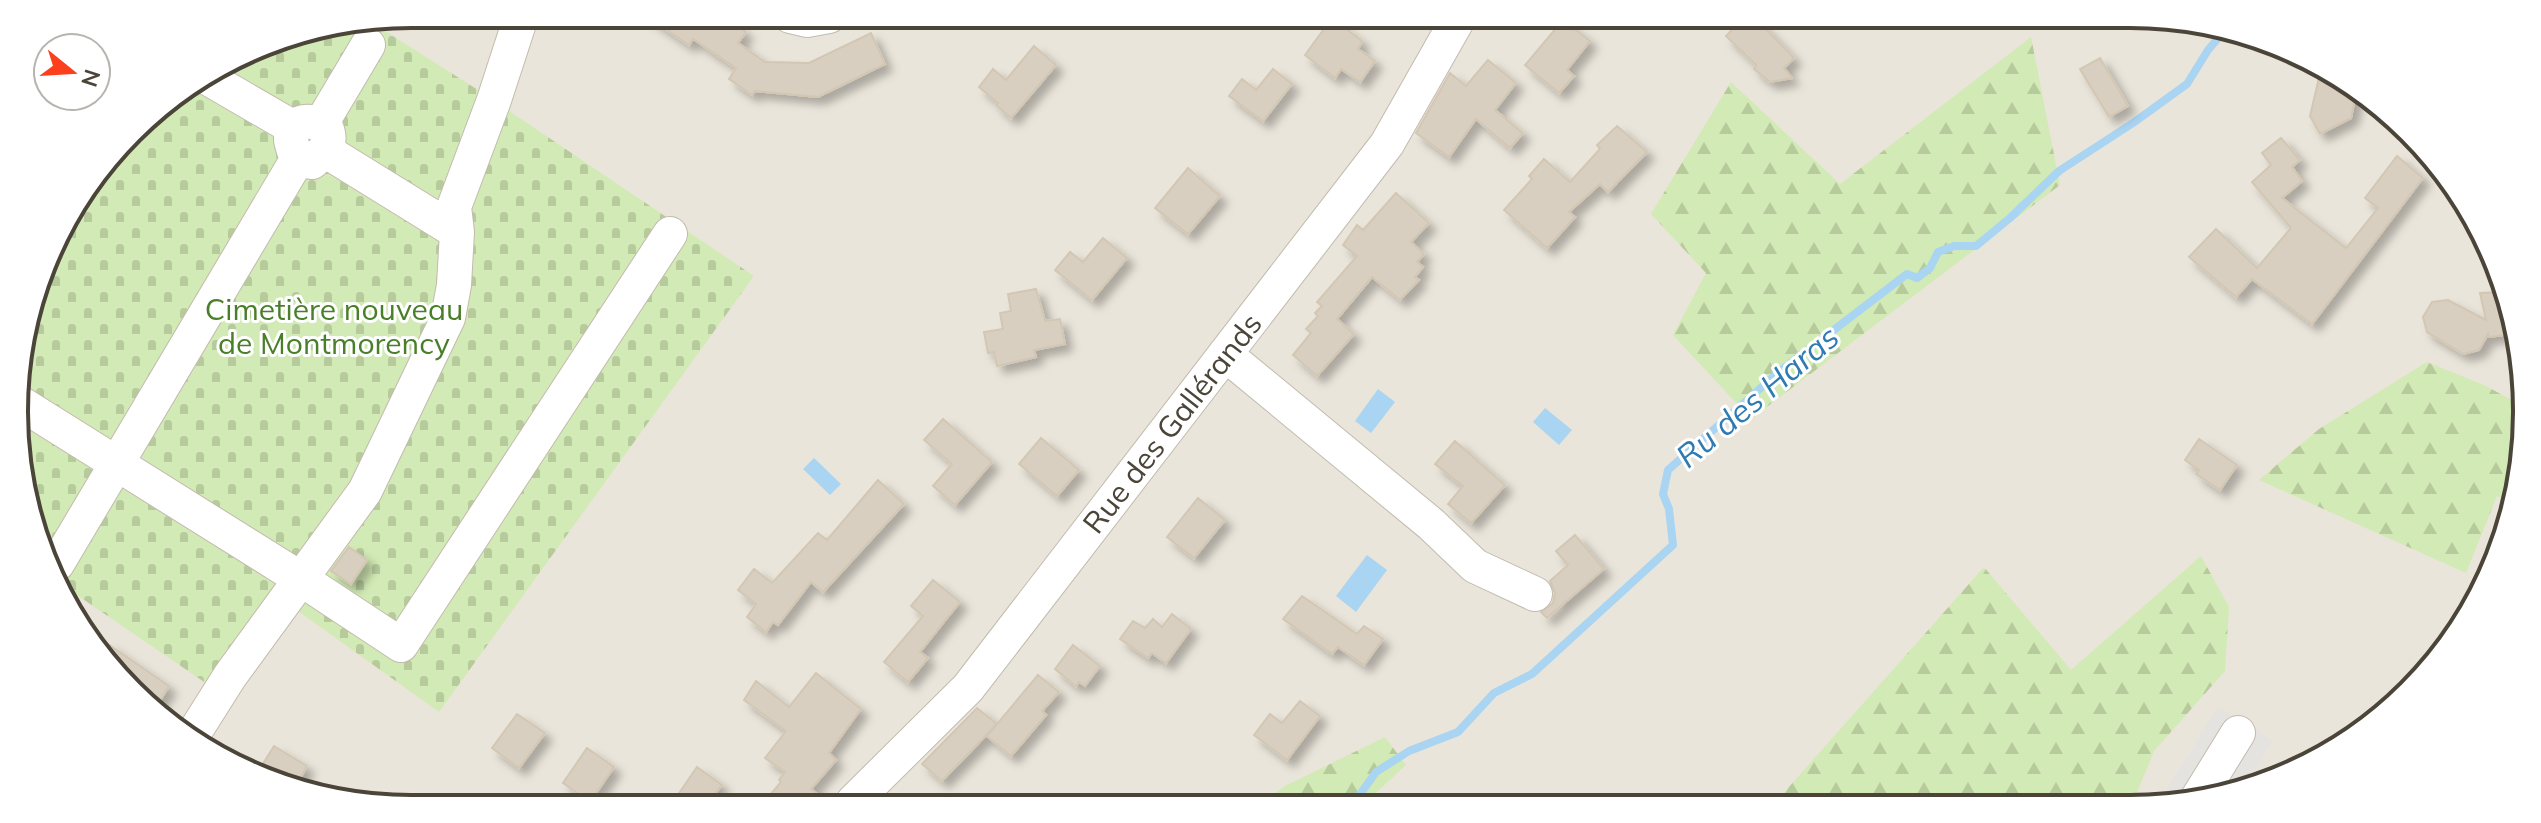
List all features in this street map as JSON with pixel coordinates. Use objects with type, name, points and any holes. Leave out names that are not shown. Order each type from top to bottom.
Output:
[{"type":"street","points":[[197,729],[230,676],[365,491],[448,318],[454,285],[457,232],[454,207],[517,28]]},
{"type":"street","name":"Rue des Gallérands","points":[[860,795],[968,688],[1387,144],[1453,28]]},
{"type":"street","points":[[59,561],[368,45]]},
{"type":"street","points":[[215,82],[457,232]]},
{"type":"street","points":[[28,408],[401,645],[670,234]]},
{"type":"street","points":[[1225,354],[1431,524],[1475,566],[1535,594]]},
{"type":"street","points":[[2204,788],[2238,733]]},
{"type":"shaded area","points":[[2130,28],[2204,35],[2276,57],[2343,93],[2401,140],[2448,198],[2484,265],[2506,337],[2513,412],[2506,486],[2493,535],[2462,603],[2434,645],[2401,683],[2363,716],[2299,755],[2253,775],[2180,792],[2130,795],[412,795],[337,788],[288,775],[220,744],[159,700],[107,645],[79,603],[48,535],[31,462],[29,386],[35,337],[57,265],[93,198],[140,140],[198,93],[265,57],[337,35],[386,29]]},
{"type":"shaded area","points":[[2218,707],[2273,741],[2252,775],[2204,788],[2164,793]]},
{"type":"green space","name":"Cimetière nouveau de Montmorency","points":[[382,29],[754,276],[439,712],[277,596],[210,686],[74,593],[57,558],[41,511],[29,437],[31,361],[41,312],[57,265],[79,220],[107,178],[140,140],[178,107],[220,79],[288,48],[337,35]]},
{"type":"green space","points":[[2031,37],[2060,185],[1751,419],[1673,335],[1706,273],[1651,214],[1731,82],[1840,184]]},
{"type":"green space","points":[[2427,362],[2484,385],[2513,401],[2510,462],[2503,498],[2497,496],[2466,573],[2259,480],[2319,429]]},
{"type":"green space","points":[[2201,556],[2229,607],[2225,671],[2154,751],[2136,795],[1782,795],[1984,567],[2071,670]]},
{"type":"green space","points":[[1385,737],[1406,765],[1374,795],[1272,795]]},
{"type":"water","points":[[1378,389],[1395,402],[1371,433],[1355,421]]},
{"type":"water","points":[[1545,408],[1572,430],[1559,445],[1533,422]]},
{"type":"water","points":[[814,458],[841,484],[830,495],[803,469]]},
{"type":"water","points":[[1367,555],[1387,570],[1356,612],[1336,596]]},
{"type":"building","points":[[664,28],[740,28],[746,32],[738,43],[765,62],[809,63],[871,33],[885,64],[818,97],[755,91],[752,95],[729,79],[736,68],[693,39],[689,45]]},
{"type":"building","points":[[1325,28],[1345,28],[1362,41],[1358,49],[1375,61],[1360,82],[1341,69],[1335,78],[1305,55]]},
{"type":"building","points":[[1556,28],[1573,28],[1590,41],[1567,70],[1574,76],[1559,93],[1525,65]]},
{"type":"building","points":[[1734,28],[1765,28],[1794,58],[1784,68],[1792,78],[1770,82],[1754,69],[1756,65],[1726,36]]},
{"type":"building","points":[[1034,46],[1056,65],[1011,118],[979,87],[993,69],[1006,80]]},
{"type":"building","points":[[2100,58],[2128,106],[2109,117],[2080,69]]},
{"type":"building","points":[[1488,60],[1516,83],[1495,110],[1523,133],[1510,148],[1476,119],[1449,157],[1416,133],[1450,73],[1466,86]]},
{"type":"building","points":[[1273,69],[1292,84],[1263,121],[1229,96],[1242,79],[1256,90]]},
{"type":"building","points":[[2319,78],[2354,101],[2351,118],[2320,134],[2310,116]]},
{"type":"building","points":[[1617,126],[1647,152],[1608,192],[1600,184],[1569,212],[1575,217],[1547,248],[1504,210],[1532,179],[1529,176],[1544,159],[1570,182],[1600,149],[1597,145]]},
{"type":"building","points":[[2281,138],[2300,160],[2292,167],[2302,181],[2282,198],[2346,248],[2378,208],[2365,198],[2397,156],[2423,178],[2312,324],[2252,279],[2236,297],[2189,257],[2216,229],[2257,268],[2291,228],[2252,182],[2271,165],[2262,153]]},
{"type":"building","points":[[1188,168],[1220,196],[1188,234],[1155,208]]},
{"type":"building","points":[[1396,193],[1429,223],[1411,242],[1424,254],[1417,262],[1423,267],[1415,277],[1419,280],[1400,300],[1372,277],[1337,319],[1354,334],[1317,376],[1293,355],[1311,333],[1306,329],[1318,316],[1315,313],[1322,306],[1317,302],[1357,256],[1343,245],[1357,225],[1363,230]]},
{"type":"building","points":[[1103,238],[1127,258],[1092,300],[1055,270],[1070,252],[1083,262]]},
{"type":"building","points":[[1036,289],[1045,321],[1060,319],[1065,344],[1034,350],[1036,357],[997,366],[994,352],[988,353],[984,332],[1003,329],[1000,313],[1011,311],[1008,294]]},
{"type":"building","points":[[2494,292],[2505,335],[2489,337],[2488,334],[2479,350],[2463,354],[2427,332],[2423,317],[2432,302],[2448,300],[2486,320],[2480,293]]},
{"type":"building","points":[[943,419],[992,462],[955,505],[933,486],[952,464],[924,440]]},
{"type":"building","points":[[1041,438],[1079,470],[1057,496],[1019,464]]},
{"type":"building","points":[[2199,439],[2237,465],[2220,490],[2196,474],[2199,470],[2185,460]]},
{"type":"building","points":[[1455,441],[1505,485],[1471,523],[1448,504],[1463,486],[1435,464]]},
{"type":"building","points":[[878,480],[904,504],[823,592],[811,582],[778,625],[773,622],[766,632],[747,617],[756,604],[738,590],[754,569],[772,583],[818,533],[827,540]]},
{"type":"building","points":[[1198,498],[1225,520],[1194,558],[1167,537]]},
{"type":"building","points":[[1575,535],[1604,569],[1547,618],[1541,612],[1553,603],[1555,593],[1550,581],[1568,565],[1556,551]]},
{"type":"building","points":[[349,547],[367,560],[351,584],[331,571]]},
{"type":"building","points":[[933,580],[960,602],[920,652],[928,658],[908,682],[884,662],[923,616],[911,606]]},
{"type":"building","points":[[1302,596],[1357,634],[1364,626],[1383,639],[1364,665],[1338,647],[1332,654],[1283,619]]},
{"type":"building","points":[[1172,614],[1191,629],[1166,663],[1152,653],[1148,658],[1120,639],[1133,621],[1145,628],[1153,619],[1162,627]]},
{"type":"building","points":[[107,645],[169,686],[160,701],[140,683]]},
{"type":"building","points":[[1073,645],[1100,666],[1085,686],[1079,682],[1076,686],[1055,669]]},
{"type":"building","points":[[816,673],[861,709],[829,753],[836,760],[811,789],[818,795],[770,795],[785,772],[765,758],[786,731],[744,700],[756,681],[789,707]]},
{"type":"building","points":[[1038,675],[1059,692],[1042,711],[1046,715],[1011,756],[987,736]]},
{"type":"building","points":[[1300,701],[1320,716],[1287,760],[1254,735],[1270,714],[1282,723]]},
{"type":"building","points":[[977,708],[997,724],[942,781],[922,764]]},
{"type":"building","points":[[517,714],[545,733],[519,768],[492,748]]},
{"type":"building","points":[[274,746],[307,766],[300,779],[262,765]]},
{"type":"building","points":[[587,748],[614,767],[595,795],[580,795],[563,783]]},
{"type":"building","points":[[697,767],[722,785],[714,795],[678,795]]},
{"type":"waterway","name":"Ru des Haras","points":[[1359,795],[1376,772],[1409,751],[1458,732],[1494,693],[1532,674],[1673,545],[1669,509],[1663,494],[1668,470],[1780,371],[1907,274],[1917,278],[1930,268],[1938,252],[1954,246],[1976,246],[2059,171],[2187,84],[2218,38]]}]
